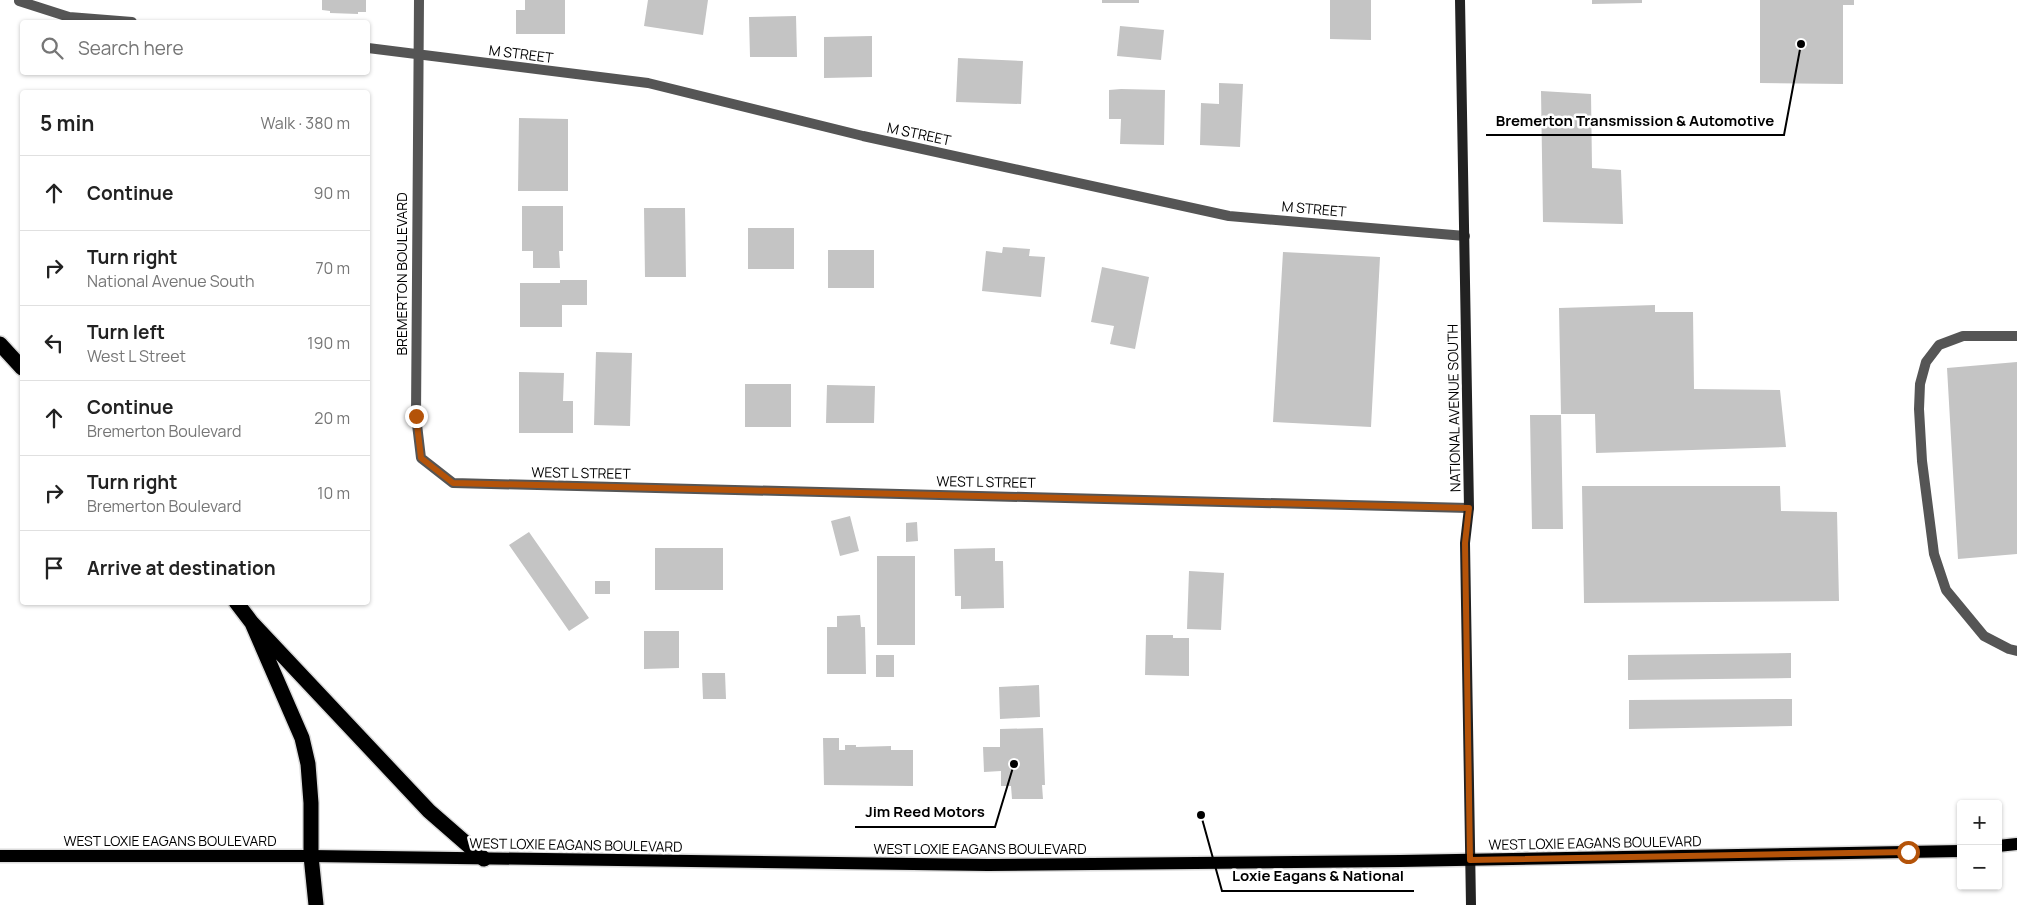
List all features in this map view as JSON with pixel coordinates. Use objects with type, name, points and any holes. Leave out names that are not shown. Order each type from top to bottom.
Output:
[{"type":"highway","points":[[0,344],[20,366]]},
{"type":"highway","points":[[238,605],[252,623],[429,810],[454,835],[484,859]]},
{"type":"highway","points":[[252,623],[302,738],[308,764],[311,803],[311,856],[316,905]]},
{"type":"main road","name":"NATIONAL AVENUE SOUTH","points":[[1460,0],[1469,508],[1465,543],[1471,905]]},
{"type":"main road","points":[[2002,846],[2017,844]]},
{"type":"main road","name":"WEST LOXIE EAGANS BOULEVARD","points":[[0,856],[311,856],[980,865],[1470,860],[1957,851]]},
{"type":"street","name":"BREMERTON BOULEVARD","points":[[419,0],[417,55],[416,416],[421,458],[453,483],[503,484]]},
{"type":"street","points":[[19,1],[69,17],[107,20]]},
{"type":"street","name":"M STREET","points":[[370,48],[648,83],[863,136],[1229,216],[1465,236]]},
{"type":"street","points":[[2017,336],[1963,336],[1939,345],[1926,362],[1920,384],[1919,409],[1922,461],[1934,554],[1946,590],[1984,636],[2009,650],[2017,651]]},
{"type":"street","name":"WEST L STREET","points":[[503,484],[1469,508]]},
{"type":"building","points":[[322,0],[366,0],[366,12],[358,12],[358,14],[330,13],[330,11],[322,10]]},
{"type":"building","points":[[525,0],[565,0],[565,34],[516,34],[516,10],[525,10]]},
{"type":"building","points":[[648,0],[708,0],[703,35],[644,26]]},
{"type":"building","points":[[1102,0],[1139,0],[1139,3],[1102,3]]},
{"type":"building","points":[[1330,0],[1371,0],[1371,40],[1330,39]]},
{"type":"building","points":[[1592,0],[1642,0],[1642,3],[1592,4]]},
{"type":"building","points":[[1760,0],[1854,0],[1854,5],[1843,5],[1843,84],[1760,83]]},
{"type":"building","points":[[796,16],[797,57],[750,57],[749,17]]},
{"type":"building","points":[[1120,26],[1164,30],[1161,60],[1117,56]]},
{"type":"building","points":[[872,36],[872,77],[824,78],[824,37]]},
{"type":"building","points":[[958,58],[1023,61],[1021,104],[956,102]]},
{"type":"building","points":[[1219,83],[1243,84],[1240,147],[1200,145],[1201,103],[1219,104]]},
{"type":"building","points":[[1109,90],[1165,90],[1164,145],[1120,144],[1121,119],[1109,119]]},
{"type":"building","points":[[1541,91],[1591,94],[1592,168],[1621,170],[1623,224],[1543,222]]},
{"type":"building","points":[[519,118],[568,119],[568,191],[518,191]]},
{"type":"building","points":[[522,206],[563,206],[563,251],[559,251],[560,268],[533,268],[533,251],[522,251]]},
{"type":"building","points":[[644,208],[685,208],[686,277],[645,277]]},
{"type":"building","points":[[748,228],[794,228],[794,269],[748,269]]},
{"type":"building","points":[[1003,247],[1030,249],[1029,256],[1045,257],[1041,297],[982,291],[986,251],[1002,253]]},
{"type":"building","points":[[828,250],[874,250],[874,288],[828,288]]},
{"type":"building","points":[[1283,252],[1380,257],[1371,427],[1273,422]]},
{"type":"building","points":[[1102,267],[1149,277],[1135,349],[1110,344],[1114,326],[1091,322]]},
{"type":"building","points":[[560,280],[587,280],[587,305],[562,305],[562,327],[520,327],[520,283],[560,283]]},
{"type":"building","points":[[1655,305],[1655,312],[1693,312],[1694,389],[1780,390],[1786,447],[1596,453],[1595,414],[1561,414],[1559,308]]},
{"type":"building","points":[[596,352],[632,353],[630,426],[594,425]]},
{"type":"building","points":[[2017,362],[2017,554],[1958,559],[1947,368]]},
{"type":"building","points":[[519,372],[564,373],[563,401],[573,401],[573,433],[519,433]]},
{"type":"building","points":[[745,384],[791,384],[791,427],[745,427]]},
{"type":"building","points":[[827,385],[875,386],[874,423],[826,423]]},
{"type":"building","points":[[1530,415],[1561,415],[1563,529],[1532,529]]},
{"type":"building","points":[[1582,486],[1780,486],[1781,511],[1837,512],[1839,601],[1584,603]]},
{"type":"building","points":[[850,516],[859,551],[840,556],[831,521]]},
{"type":"building","points":[[917,522],[918,541],[906,542],[906,523]]},
{"type":"building","points":[[529,532],[589,618],[569,631],[509,545]]},
{"type":"building","points":[[655,548],[723,548],[723,590],[655,590]]},
{"type":"building","points":[[995,548],[995,561],[1003,561],[1004,608],[961,609],[961,596],[955,596],[954,549]]},
{"type":"building","points":[[877,556],[915,556],[915,645],[877,645]]},
{"type":"building","points":[[1189,571],[1224,573],[1221,630],[1187,629]]},
{"type":"building","points":[[595,581],[610,581],[610,594],[595,594]]},
{"type":"building","points":[[860,615],[861,627],[865,627],[866,674],[827,674],[827,627],[837,627],[837,616]]},
{"type":"building","points":[[644,631],[679,631],[679,668],[644,669]]},
{"type":"building","points":[[1146,635],[1173,635],[1173,638],[1189,638],[1189,676],[1145,675]]},
{"type":"building","points":[[1791,653],[1791,678],[1628,680],[1628,655]]},
{"type":"building","points":[[876,655],[894,655],[894,677],[876,677]]},
{"type":"building","points":[[702,673],[725,673],[726,699],[703,699]]},
{"type":"building","points":[[1039,685],[1040,717],[1000,719],[999,687]]},
{"type":"building","points":[[1792,699],[1792,726],[1629,729],[1629,700]]},
{"type":"building","points":[[1043,728],[1045,785],[1042,785],[1043,799],[1012,799],[1011,786],[1001,786],[1001,771],[984,772],[983,747],[1000,747],[1000,729]]},
{"type":"building","points":[[823,738],[839,738],[839,750],[845,750],[845,745],[856,745],[856,747],[891,746],[891,750],[913,750],[913,786],[824,785]]},
{"type":"place","name":"Bremerton Transmission & Automotive","points":[[1801,44]]},
{"type":"place","name":"Jim Reed Motors","points":[[1014,764]]},
{"type":"place","name":"Loxie Eagans & National","points":[[1201,815]]},
{"type":"route","points":[[416,416],[421,458],[453,483],[1469,508],[1465,543],[1470,860],[1908,852]]}]
